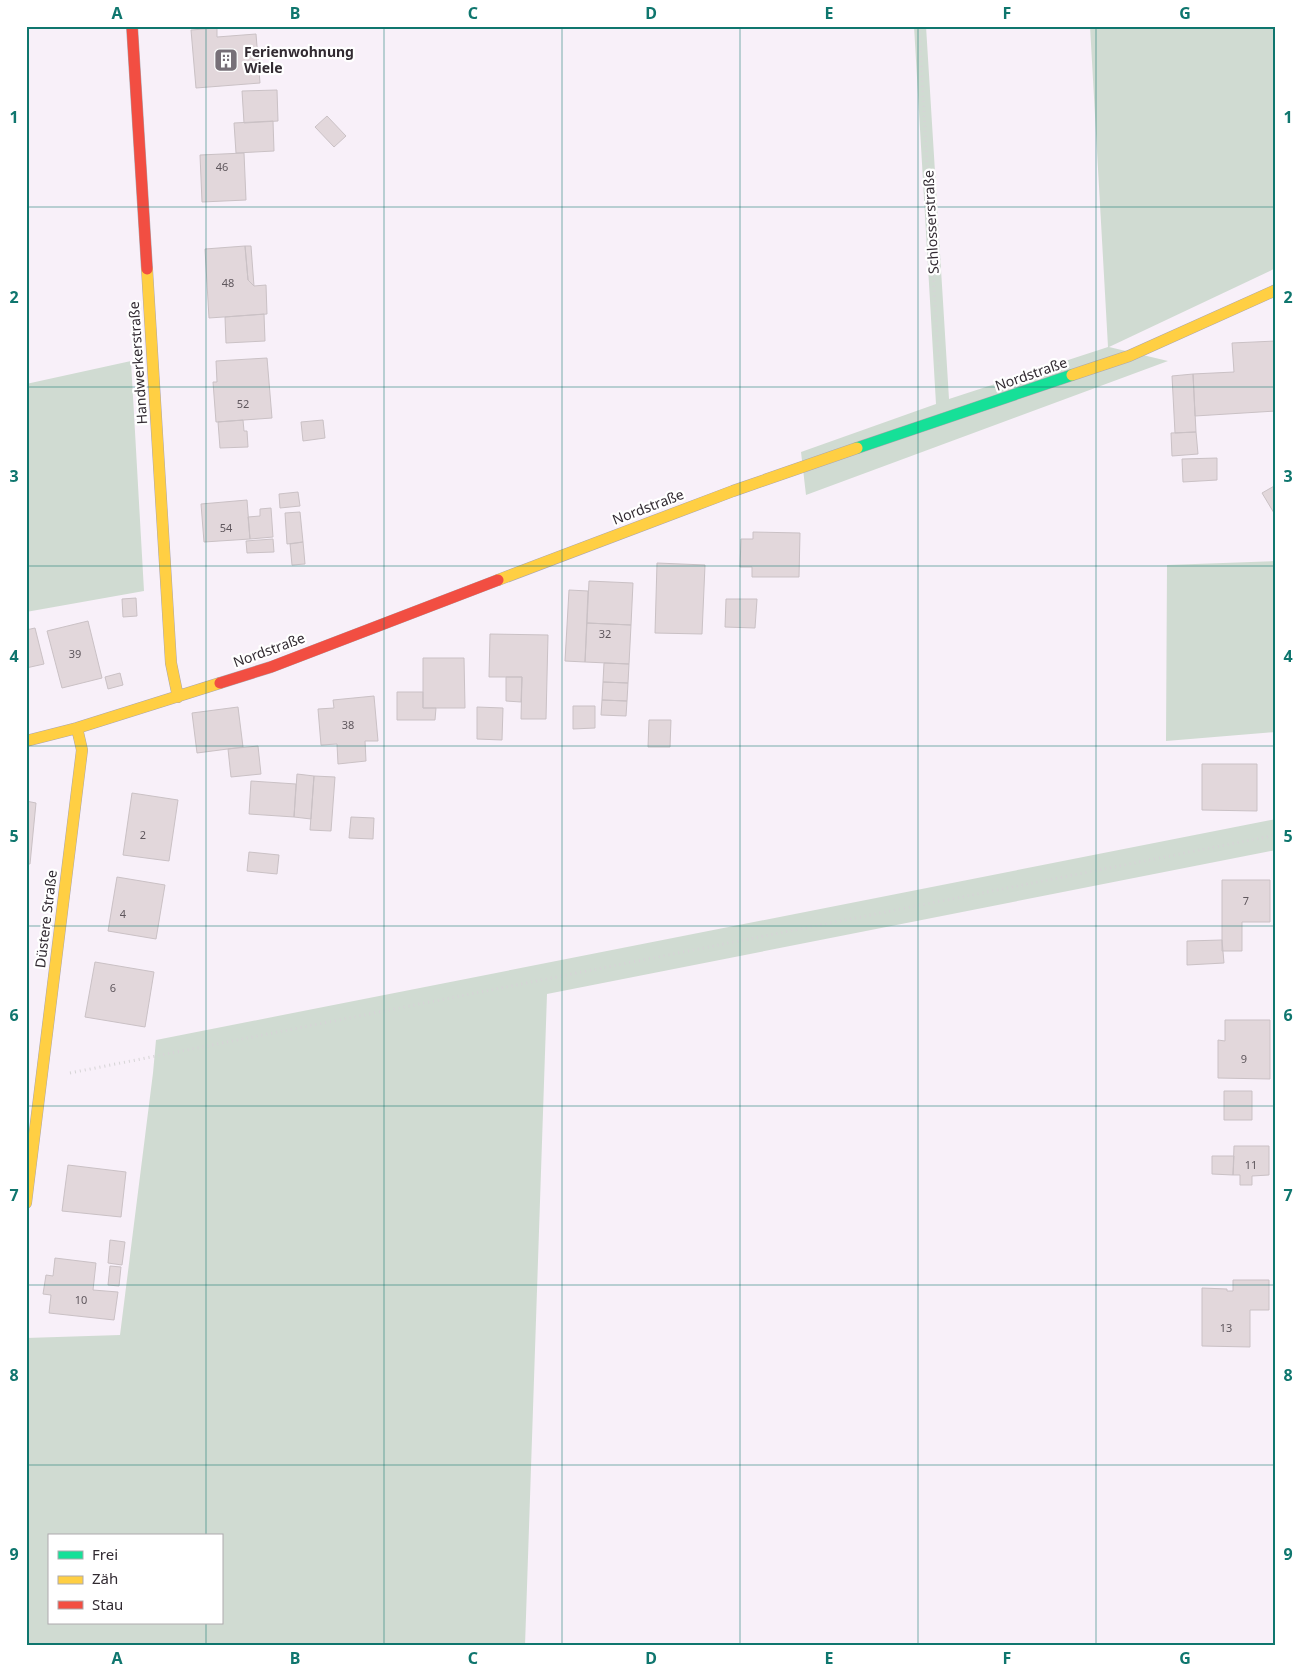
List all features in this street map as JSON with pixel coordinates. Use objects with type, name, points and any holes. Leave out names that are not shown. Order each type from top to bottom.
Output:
[{"type":"street","name":"Handwerkerstraße","points":[[132,26],[172,663],[178,697]]},
{"type":"street","name":"Nordstraße","points":[[26,741],[77,728],[271,666],[733,491],[942,418],[1130,356],[1276,290]]},
{"type":"street","name":"Düstere Straße","points":[[26,1203],[82,750],[77,728]]},
{"type":"path","name":"Schlosserstraße","points":[[919,26],[942,418]]},
{"type":"path","points":[[42,1077],[95,1069],[1276,835]]},
{"type":"shaded area","points":[[914,26],[926,26],[949,399],[1108,347],[1090,26],[1276,26],[1276,268],[1109,347],[1168,361],[806,495],[801,452],[936,404]]},
{"type":"shaded area","points":[[131,361],[144,591],[26,612],[26,384]]},
{"type":"shaded area","points":[[1276,561],[1276,732],[1166,741],[1167,565]]},
{"type":"shaded area","points":[[1276,819],[1276,850],[547,994],[525,1646],[26,1646],[26,1338],[120,1335],[156,1040]]},
{"type":"building","name":"Ferienwohnung Wiele","points":[[217,28],[217,37],[256,34],[260,83],[196,88],[191,30]]},
{"type":"building","points":[[277,90],[278,121],[244,123],[242,91]]},
{"type":"building","points":[[327,116],[346,136],[334,147],[315,127]]},
{"type":"building","points":[[273,121],[274,151],[236,153],[234,123]]},
{"type":"building","points":[[244,153],[246,200],[202,202],[200,155]]},
{"type":"building","points":[[245,246],[248,280],[254,286],[266,285],[267,314],[209,318],[205,249]]},
{"type":"building","points":[[245,246],[251,246],[254,286],[248,280]]},
{"type":"building","points":[[264,314],[265,341],[226,343],[225,317]]},
{"type":"building","points":[[1276,341],[1276,411],[1195,416],[1193,374],[1234,372],[1232,343]]},
{"type":"building","points":[[267,358],[272,418],[216,422],[213,382],[217,382],[216,361]]},
{"type":"building","points":[[1193,374],[1196,432],[1175,433],[1172,376]]},
{"type":"building","points":[[243,420],[244,431],[247,431],[248,447],[220,448],[218,422]]},
{"type":"building","points":[[323,420],[325,438],[303,441],[301,422]]},
{"type":"building","points":[[1196,432],[1198,454],[1172,456],[1171,433]]},
{"type":"building","points":[[1217,458],[1217,480],[1183,482],[1182,459]]},
{"type":"building","points":[[1276,485],[1276,513],[1274,513],[1262,493]]},
{"type":"building","points":[[298,492],[300,506],[280,508],[279,494]]},
{"type":"building","points":[[247,500],[250,539],[204,542],[201,504]]},
{"type":"building","points":[[271,508],[273,537],[250,539],[248,517],[260,516],[260,509]]},
{"type":"building","points":[[300,512],[303,542],[287,544],[285,513]]},
{"type":"building","points":[[753,532],[800,533],[799,577],[752,577],[752,567],[740,567],[741,539],[753,539]]},
{"type":"building","points":[[273,539],[274,552],[247,553],[246,541]]},
{"type":"building","points":[[303,542],[305,564],[292,565],[290,544]]},
{"type":"building","points":[[657,563],[705,565],[702,634],[655,633]]},
{"type":"building","points":[[589,581],[633,583],[631,625],[587,623]]},
{"type":"building","points":[[569,590],[588,591],[585,662],[565,661]]},
{"type":"building","points":[[136,598],[137,616],[123,617],[122,599]]},
{"type":"building","points":[[726,599],[757,599],[755,628],[725,627]]},
{"type":"building","points":[[88,621],[102,678],[62,688],[47,631]]},
{"type":"building","points":[[587,623],[631,625],[629,664],[585,662]]},
{"type":"building","points":[[35,628],[44,664],[26,668],[26,630]]},
{"type":"building","points":[[490,634],[548,635],[546,719],[521,719],[522,677],[489,677]]},
{"type":"building","points":[[423,658],[464,658],[465,708],[423,708]]},
{"type":"building","points":[[604,663],[629,664],[628,683],[603,682]]},
{"type":"building","points":[[120,673],[123,685],[108,689],[105,677]]},
{"type":"building","points":[[506,677],[522,677],[521,702],[506,701]]},
{"type":"building","points":[[603,682],[628,683],[627,701],[602,700]]},
{"type":"building","points":[[397,692],[423,692],[423,708],[436,708],[435,720],[397,720]]},
{"type":"building","points":[[374,696],[378,741],[365,741],[366,761],[338,764],[337,744],[321,745],[318,709],[334,708],[333,700]]},
{"type":"building","points":[[602,700],[627,701],[626,716],[601,715]]},
{"type":"building","points":[[573,706],[595,706],[595,728],[573,729]]},
{"type":"building","points":[[238,707],[243,747],[197,753],[192,713]]},
{"type":"building","points":[[477,707],[503,708],[502,740],[477,739]]},
{"type":"building","points":[[649,720],[671,720],[670,747],[648,747]]},
{"type":"building","points":[[258,746],[261,774],[231,777],[228,749]]},
{"type":"building","points":[[1202,764],[1257,764],[1257,811],[1202,810]]},
{"type":"building","points":[[297,774],[314,776],[311,819],[294,817]]},
{"type":"building","points":[[314,776],[335,777],[331,831],[310,830]]},
{"type":"building","points":[[251,781],[296,784],[294,817],[249,814]]},
{"type":"building","points":[[132,793],[178,800],[169,861],[123,855]]},
{"type":"building","points":[[26,801],[36,803],[30,864],[26,864]]},
{"type":"building","points":[[351,817],[374,818],[373,839],[349,838]]},
{"type":"building","points":[[249,852],[279,855],[277,874],[247,871]]},
{"type":"building","points":[[117,877],[165,885],[156,939],[108,931]]},
{"type":"building","points":[[1222,880],[1270,880],[1270,922],[1242,922],[1242,951],[1222,951]]},
{"type":"building","points":[[1222,940],[1224,963],[1187,965],[1187,941]]},
{"type":"building","points":[[95,962],[154,972],[145,1027],[85,1017]]},
{"type":"building","points":[[1225,1020],[1270,1020],[1270,1079],[1218,1078],[1218,1040],[1225,1041]]},
{"type":"building","points":[[1224,1091],[1252,1091],[1252,1120],[1224,1120]]},
{"type":"building","points":[[1234,1146],[1269,1146],[1269,1175],[1252,1176],[1252,1185],[1240,1185],[1240,1175],[1233,1175]]},
{"type":"building","points":[[1212,1156],[1234,1156],[1233,1175],[1212,1174]]},
{"type":"building","points":[[68,1165],[126,1172],[121,1217],[62,1211]]},
{"type":"building","points":[[110,1240],[125,1242],[122,1265],[108,1263]]},
{"type":"building","points":[[55,1258],[96,1263],[93,1290],[118,1292],[114,1320],[49,1313],[51,1295],[43,1294],[46,1275],[53,1276]]},
{"type":"building","points":[[110,1266],[121,1267],[119,1286],[108,1285]]},
{"type":"building","points":[[1233,1280],[1269,1280],[1269,1310],[1250,1310],[1250,1347],[1202,1346],[1202,1288],[1233,1291]]},
{"type":"traffic: fast","points":[[857,448],[1072,375]]},
{"type":"traffic: slow","points":[[147,269],[171,663],[178,697]]},
{"type":"traffic: slow","points":[[1072,375],[1129,356],[1276,290]]},
{"type":"traffic: slow","points":[[498,580],[733,491],[857,448]]},
{"type":"traffic: slow","points":[[26,741],[77,728],[220,683]]},
{"type":"traffic: slow","points":[[26,1203],[82,750],[77,728]]},
{"type":"traffic: jam","points":[[132,26],[147,269]]},
{"type":"traffic: jam","points":[[220,683],[271,667],[498,580]]},
{"type":"place","name":"Ferienwohnung Wiele","points":[[226,60]]}]
